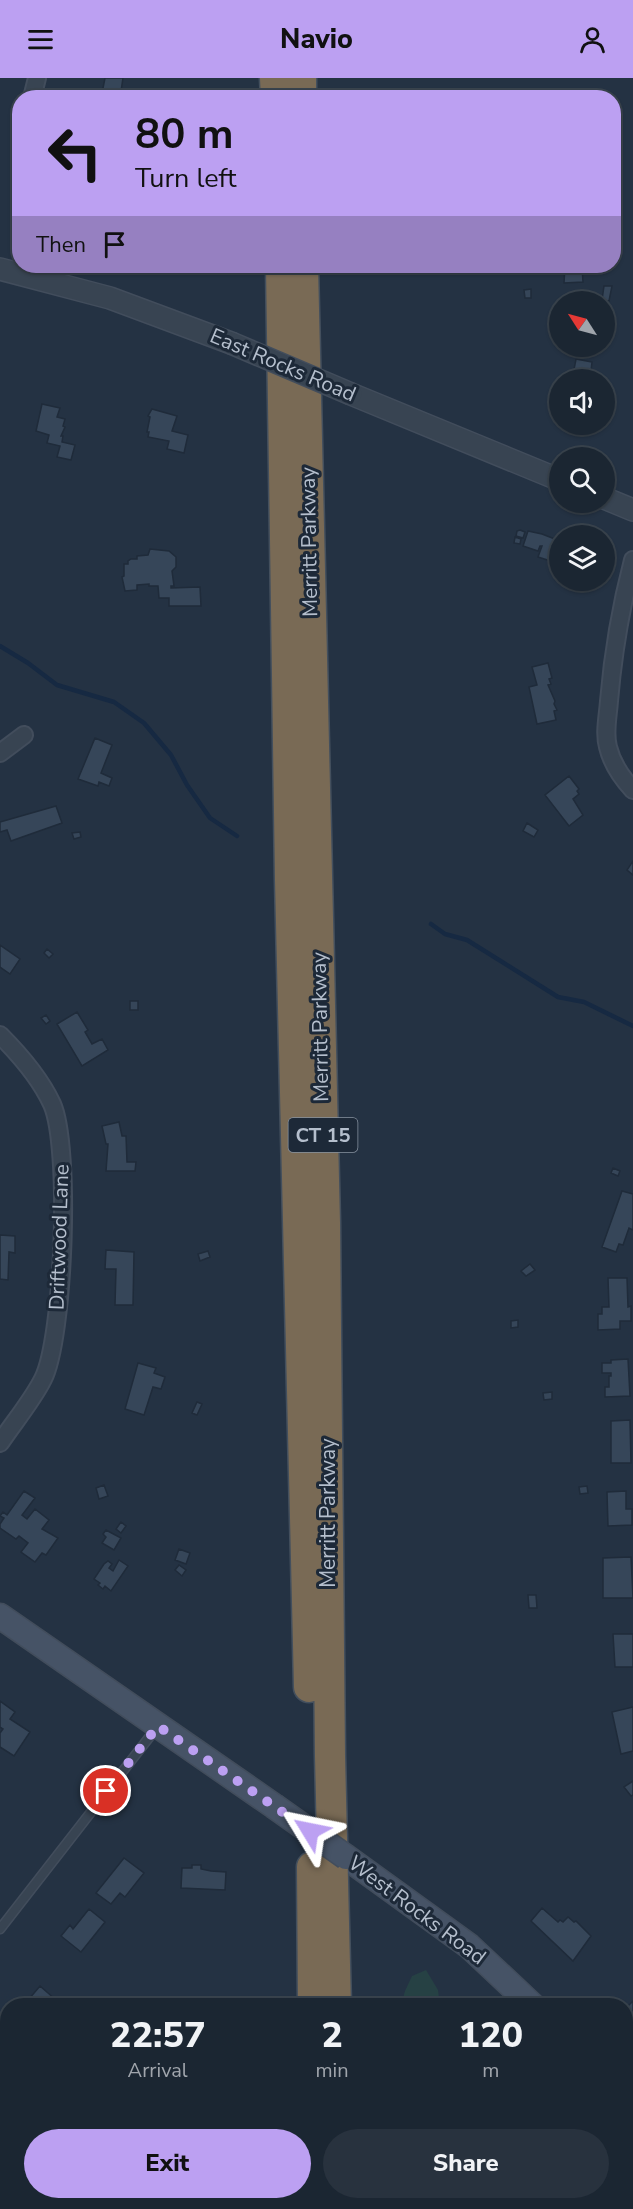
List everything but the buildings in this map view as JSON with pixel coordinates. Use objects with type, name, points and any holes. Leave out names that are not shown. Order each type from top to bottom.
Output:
[{"type":"highway","name":"Merritt Parkway","points":[[281,273],[290,880],[314,1998]]},
{"type":"highway","name":"Merritt Parkway","points":[[303,273],[325,1223],[330,1756],[336,1998]]},
{"type":"main road","name":"West Rocks Road","points":[[0,1616],[274,1806],[469,1946],[524,1998]]},
{"type":"street","name":"East Rocks Road","points":[[28,273],[110,298],[231,343],[549,475]]},
{"type":"street","points":[[615,503],[633,510]]},
{"type":"street","points":[[633,560],[615,642],[607,725],[607,744],[611,760],[633,790]]},
{"type":"street","points":[[0,753],[24,735]]},
{"type":"street","name":"Driftwood Lane","points":[[0,1035],[29,1067],[52,1104],[57,1119],[62,1162],[63,1225],[54,1342],[50,1361],[44,1378],[0,1443]]},
{"type":"lane","points":[[0,1929],[158,1726]]},
{"type":"green space","points":[[426,1970],[438,1990],[439,1998],[403,1998],[412,1976]]},
{"type":"waterway","points":[[0,646],[57,685],[114,702],[144,723],[171,755],[187,785],[210,818],[237,836]]},
{"type":"waterway","points":[[431,924],[445,934],[467,940],[558,997],[584,1002],[633,1026]]},
{"type":"route","points":[[106,1791],[158,1726],[310,1831]]}]
